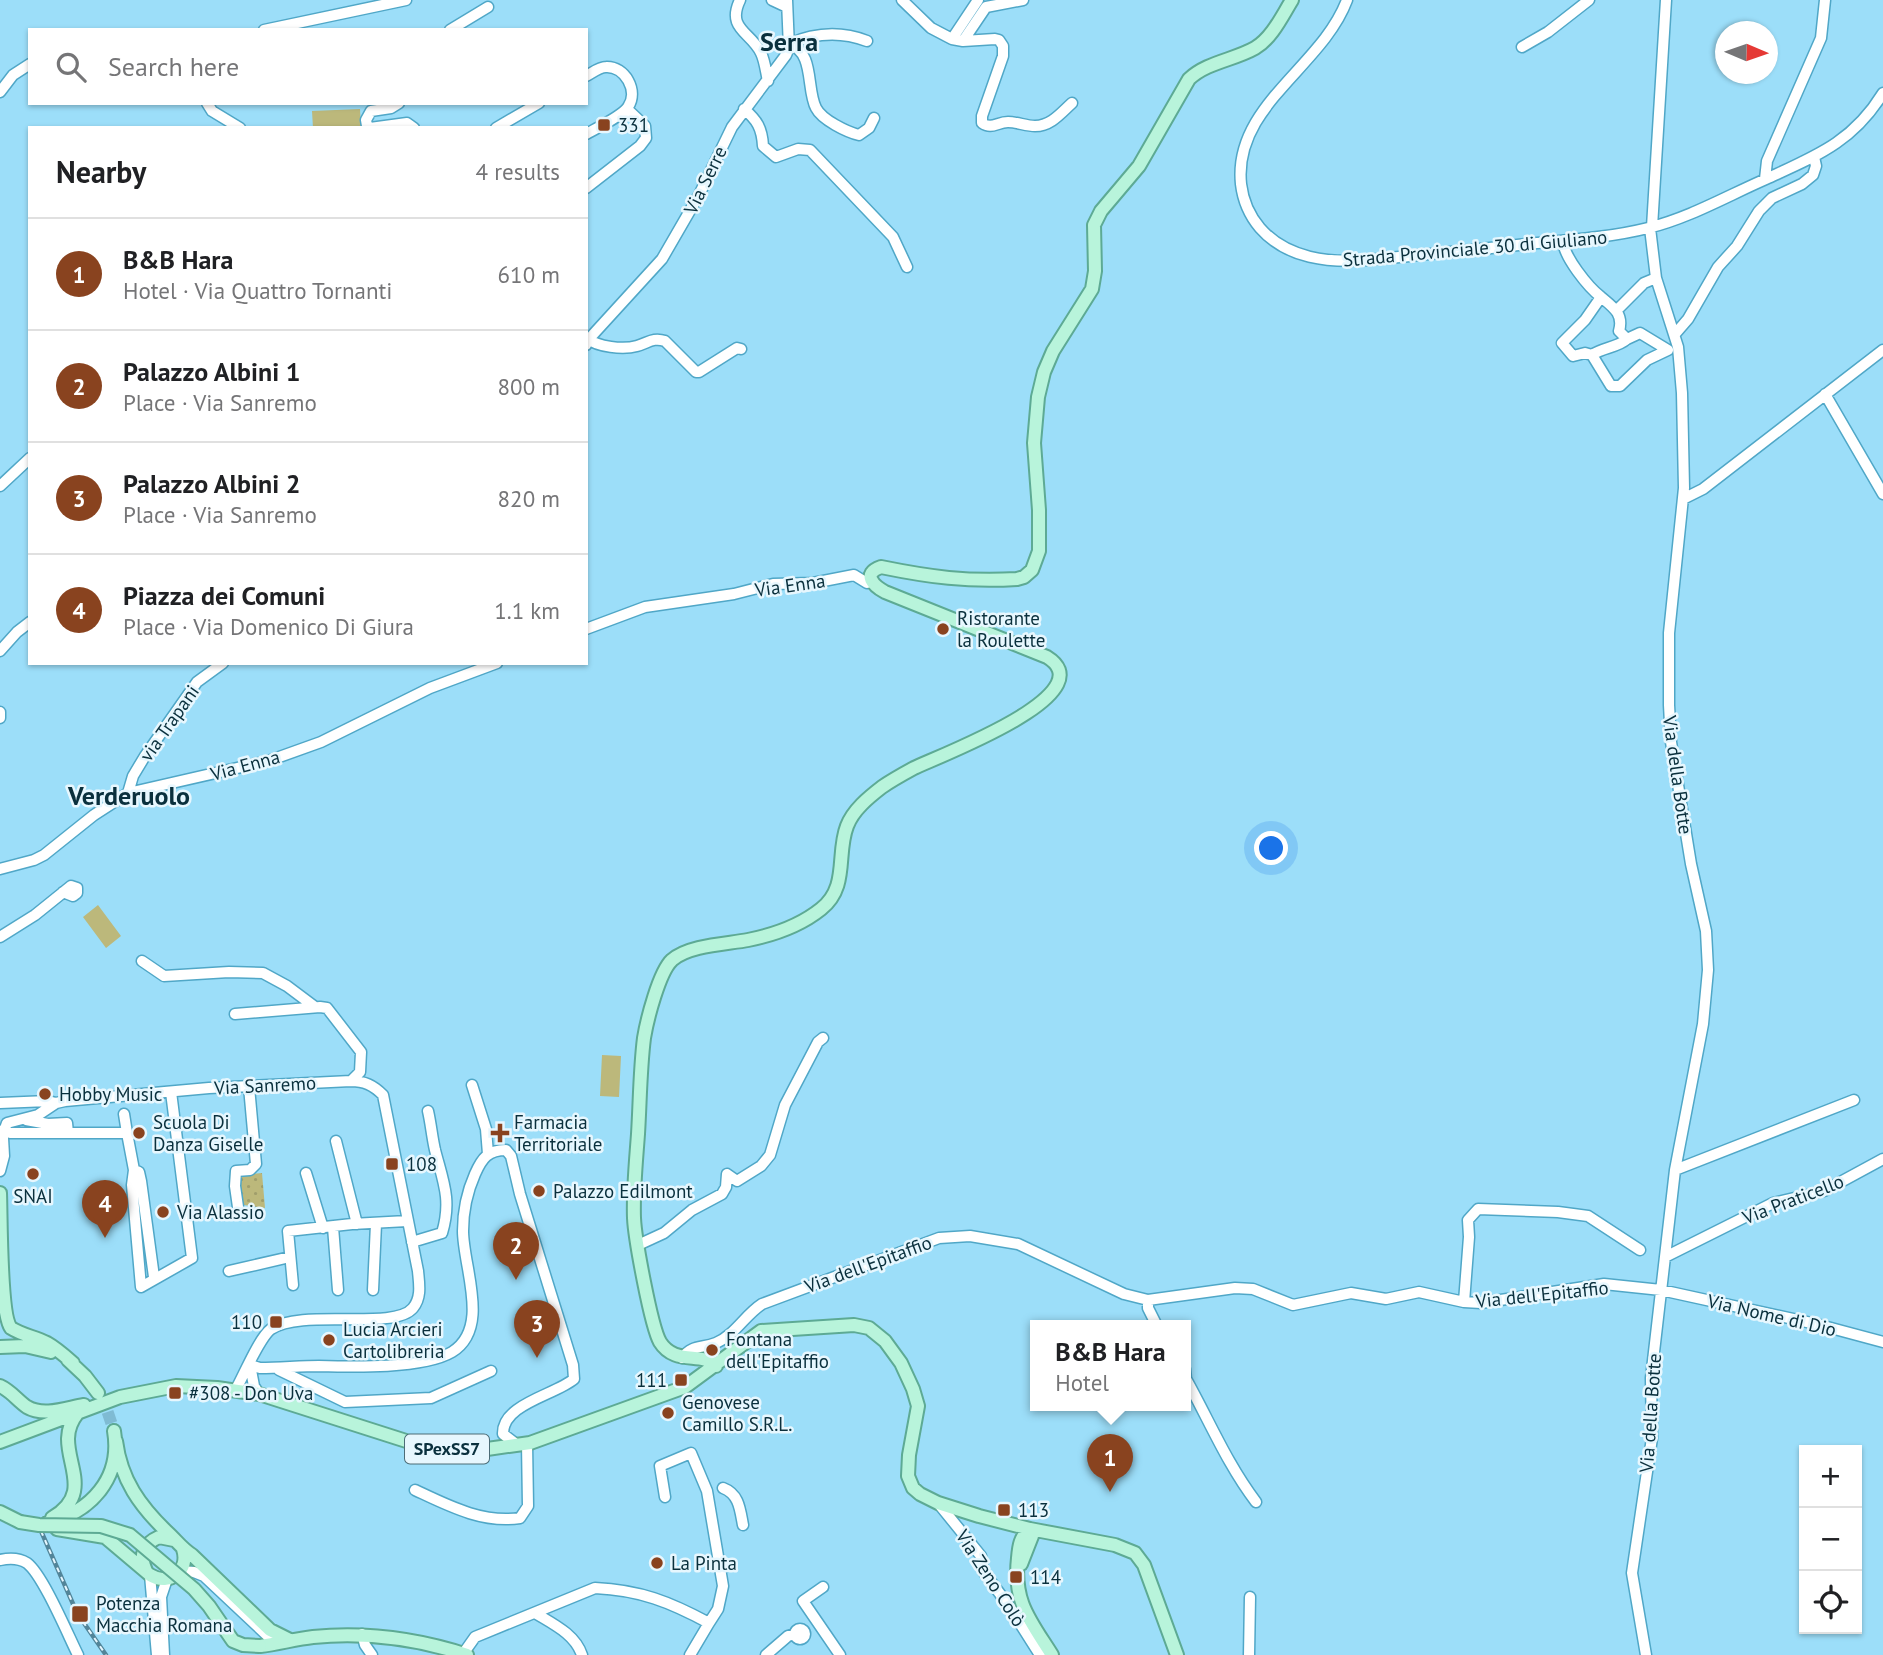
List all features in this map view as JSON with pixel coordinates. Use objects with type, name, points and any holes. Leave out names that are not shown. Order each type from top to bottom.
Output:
[{"type":"main road","points":[[1177,1655],[1140,1559],[1135,1553],[1115,1545],[979,1516],[937,1503],[913,1488],[908,1476],[909,1455],[918,1406],[901,1363],[885,1341],[869,1328],[853,1325],[761,1331],[716,1366],[708,1360],[682,1358],[661,1343],[653,1322],[638,1245],[634,1220],[634,1191],[645,1037],[666,967],[682,953],[768,935],[800,922],[821,909],[834,894],[840,880],[844,836],[848,823],[867,800],[915,768],[1029,712],[1051,694],[1059,682],[1056,664],[1047,657],[898,597],[871,582],[874,571],[881,567],[935,578],[972,580],[1017,579],[1032,570],[1037,561],[1040,537],[1034,443],[1038,397],[1052,351],[1092,289],[1095,271],[1093,232],[1097,218],[1139,166],[1189,79],[1203,69],[1262,43],[1292,0]]},
{"type":"main road","points":[[0,1193],[2,1311],[6,1323],[24,1335],[47,1343],[73,1363],[101,1398],[54,1411],[37,1411],[0,1385]]},
{"type":"main road","points":[[0,1347],[16,1345],[35,1348],[73,1363]]},
{"type":"main road","name":"SPexSS7","points":[[0,1442],[78,1413],[101,1398],[159,1388],[217,1388],[259,1394],[425,1447],[465,1450],[521,1443],[685,1387],[716,1366]]},
{"type":"main road","points":[[39,1525],[57,1515],[73,1499],[75,1475],[67,1436],[70,1423],[78,1413]]},
{"type":"main road","points":[[0,1511],[20,1522],[105,1537],[159,1579],[167,1579],[181,1571],[185,1561],[180,1546],[133,1494],[119,1461],[115,1436],[113,1468],[109,1479],[95,1498],[60,1520],[39,1525]]},
{"type":"main road","points":[[1007,1521],[1016,1530],[1023,1549]]},
{"type":"main road","points":[[39,1525],[102,1526],[130,1535],[194,1589],[233,1641],[243,1645],[260,1646],[362,1634],[465,1654]]},
{"type":"main road","points":[[1030,1529],[1032,1536],[1023,1549],[1016,1577],[1018,1594],[1052,1655]]},
{"type":"main road","points":[[1023,1549],[1036,1539],[1067,1535]]},
{"type":"main road","points":[[148,1573],[142,1555],[150,1542],[165,1537],[192,1555],[270,1630],[285,1641]]},
{"type":"street","points":[[273,28],[406,0]]},
{"type":"street","points":[[740,0],[735,11],[739,29],[761,52],[768,81]]},
{"type":"street","points":[[772,0],[787,4],[789,44]]},
{"type":"street","points":[[902,0],[931,28],[952,39],[999,40],[1003,47],[1003,56],[982,116],[982,122],[986,126],[1004,122],[1046,125],[1072,103]]},
{"type":"street","points":[[952,39],[978,0]]},
{"type":"street","points":[[963,41],[986,7],[1023,0]]},
{"type":"street","name":"Strada Provinciale 30 di Giuliano","points":[[1348,0],[1329,31],[1256,121],[1246,139],[1240,160],[1242,195],[1247,209],[1269,238],[1296,253],[1342,262],[1563,241],[1651,227],[1712,205],[1815,157],[1853,132],[1882,98]]},
{"type":"street","points":[[1522,47],[1548,32],[1589,0]]},
{"type":"street","name":"Via della Botte","points":[[1646,1655],[1632,1573],[1652,1438],[1651,1378],[1675,1170],[1703,1024],[1707,970],[1704,920],[1690,864],[1671,742],[1669,705],[1669,633],[1676,545],[1683,499],[1682,393],[1675,334],[1657,278],[1651,227],[1665,0]]},
{"type":"street","points":[[1765,179],[1767,161],[1821,38],[1825,0]]},
{"type":"street","points":[[453,28],[488,6]]},
{"type":"street","points":[[789,44],[806,37],[823,35],[844,35],[867,41]]},
{"type":"street","points":[[789,44],[795,46],[804,59],[813,100],[821,115],[859,135],[869,128],[874,118]]},
{"type":"street","name":"Via Serre","points":[[588,340],[662,259],[699,195],[732,127],[786,55],[789,44]]},
{"type":"street","points":[[0,92],[13,75],[28,65]]},
{"type":"street","points":[[588,75],[603,66],[617,68],[631,86],[632,99],[627,109],[588,133]]},
{"type":"street","points":[[208,105],[212,111],[237,126]]},
{"type":"street","points":[[367,126],[366,120],[371,111],[396,105]]},
{"type":"street","points":[[499,126],[536,105]]},
{"type":"street","points":[[588,186],[640,146],[646,138],[645,127],[627,109]]},
{"type":"street","points":[[744,109],[757,120],[763,146],[776,157],[798,149],[810,150],[893,237],[906,267]]},
{"type":"street","points":[[385,126],[407,123],[412,126]]},
{"type":"street","points":[[1675,334],[1688,318],[1718,267],[1737,246],[1759,211],[1772,198],[1813,176],[1815,157]]},
{"type":"street","points":[[1563,241],[1568,256],[1583,275],[1589,288],[1617,310],[1621,322],[1619,331],[1627,339]]},
{"type":"street","points":[[1617,310],[1643,283],[1657,278]]},
{"type":"street","points":[[1592,355],[1602,348],[1620,344],[1640,333],[1668,350],[1647,360],[1620,386],[1607,383],[1592,355],[1585,353],[1573,356],[1562,343],[1585,320],[1601,297]]},
{"type":"street","points":[[588,341],[633,347],[659,339],[665,341],[696,372],[737,348],[741,349]]},
{"type":"street","points":[[1683,499],[1703,489],[1883,350]]},
{"type":"street","points":[[1825,394],[1883,494]]},
{"type":"street","points":[[0,486],[28,460]]},
{"type":"street","name":"Via Enna","points":[[588,628],[645,607],[734,594],[774,584],[813,583],[854,575],[867,583],[871,582]]},
{"type":"street","points":[[0,651],[28,624]]},
{"type":"street","name":"via Trapani","points":[[128,793],[133,776],[145,756],[197,682],[220,665]]},
{"type":"street","name":"Via Enna","points":[[0,869],[44,855],[94,815],[128,793],[268,761],[321,741],[430,688],[492,665]]},
{"type":"street","points":[[0,712],[0,718]]},
{"type":"street","points":[[0,937],[63,892]]},
{"type":"street","points":[[142,961],[164,976],[263,973],[287,986],[315,1007]]},
{"type":"street","points":[[235,1014],[327,1008],[361,1052],[360,1072],[351,1081]]},
{"type":"street","points":[[638,1245],[664,1233],[692,1210],[722,1194],[726,1187],[727,1174],[737,1181],[765,1163],[773,1147],[785,1105],[818,1041],[823,1038]]},
{"type":"street","name":"Via Sanremo","points":[[1,1129],[7,1123],[48,1111],[56,1103],[171,1092],[362,1081],[383,1095],[412,1242],[419,1292],[413,1309],[404,1314],[384,1318],[305,1320],[275,1327],[259,1344],[236,1390]]},
{"type":"street","points":[[472,1085],[486,1129],[488,1154]]},
{"type":"street","points":[[238,1207],[236,1171],[250,1170],[256,1164],[249,1087]]},
{"type":"street","points":[[124,1114],[134,1170],[132,1185],[141,1287],[154,1277],[192,1258],[171,1092]]},
{"type":"street","points":[[1675,1170],[1854,1100]]},
{"type":"street","points":[[0,1103],[56,1103]]},
{"type":"street","points":[[412,1242],[442,1233],[448,1204],[428,1111]]},
{"type":"street","points":[[18,1119],[48,1124],[67,1123],[68,1133]]},
{"type":"street","points":[[1,1129],[10,1133],[127,1133]]},
{"type":"street","points":[[0,1143],[1,1129]]},
{"type":"street","points":[[0,1171],[4,1156],[1,1129]]},
{"type":"street","points":[[336,1141],[357,1224]]},
{"type":"street","points":[[259,1394],[254,1386],[250,1365],[276,1368],[400,1364],[434,1358],[450,1353],[461,1345],[472,1321],[473,1302],[463,1228],[467,1195],[480,1164],[488,1154],[506,1150],[511,1156],[520,1194],[573,1366],[574,1380],[524,1404],[508,1419],[503,1429],[503,1434],[521,1443],[528,1506],[520,1517],[510,1519],[463,1512],[415,1490]]},
{"type":"street","name":"Via Praticello","points":[[1665,1257],[1773,1203],[1824,1191],[1883,1159]]},
{"type":"street","points":[[134,1170],[139,1172],[141,1181],[154,1277]]},
{"type":"street","points":[[306,1173],[328,1227],[338,1290]]},
{"type":"street","name":"Via dell'Epitaffio","points":[[1464,1302],[1468,1220],[1478,1209],[1588,1216],[1640,1250]]},
{"type":"street","points":[[293,1285],[288,1231],[407,1222]]},
{"type":"street","points":[[373,1290],[376,1224]]},
{"type":"street","name":"Via dell'Epitaffio","points":[[682,1358],[689,1349],[716,1343],[736,1330],[753,1310],[762,1304],[939,1238],[970,1236],[1018,1244],[1125,1294],[1148,1300],[1235,1288],[1253,1289],[1293,1305],[1351,1293],[1387,1299],[1419,1292],[1481,1303],[1604,1284],[1661,1290]]},
{"type":"street","points":[[229,1271],[290,1257]]},
{"type":"street","name":"Via Nome di Dio","points":[[1661,1290],[1816,1324],[1883,1342]]},
{"type":"street","points":[[1148,1300],[1148,1308],[1154,1320]]},
{"type":"street","points":[[276,1368],[345,1402],[431,1398],[491,1371]]},
{"type":"street","points":[[1191,1389],[1239,1479],[1256,1502]]},
{"type":"street","points":[[666,1497],[660,1466],[691,1453],[707,1491],[723,1586],[718,1609],[690,1655]]},
{"type":"street","points":[[723,1488],[731,1491],[738,1503],[743,1525]]},
{"type":"street","name":"Via Zeno Colò","points":[[937,1503],[981,1556],[983,1571],[1040,1655]]},
{"type":"street","points":[[0,1560],[18,1559],[28,1564],[49,1595],[78,1655]]},
{"type":"street","points":[[181,1571],[204,1576],[271,1639],[285,1641]]},
{"type":"street","points":[[148,1573],[157,1655]]},
{"type":"street","points":[[164,1655],[161,1597],[167,1579]]},
{"type":"street","points":[[823,1587],[803,1601],[840,1655]]},
{"type":"street","points":[[465,1654],[475,1637],[595,1588],[614,1589],[671,1603],[709,1623]]},
{"type":"street","points":[[1249,1655],[1250,1597]]},
{"type":"street","points":[[558,1604],[557,1615],[561,1629]]},
{"type":"street","points":[[536,1613],[561,1629],[577,1644],[582,1655]]},
{"type":"street","points":[[362,1634],[372,1655]]},
{"type":"street","points":[[766,1655],[788,1636],[795,1634]]},
{"type":"shaded area","points":[[360,109],[361,126],[313,126],[312,111]]},
{"type":"shaded area","points":[[98,905],[121,936],[106,948],[83,917]]},
{"type":"shaded area","points":[[602,1055],[621,1056],[619,1097],[600,1096]]},
{"type":"shaded area","points":[[262,1173],[265,1208],[244,1205],[238,1199],[238,1178],[241,1175]]},
{"type":"tunnel","points":[[99,1396],[114,1431]]},
{"type":"railway","points":[[41,1531],[77,1613],[106,1655]]},
{"type":"place","name":"331","points":[[604,125]]},
{"type":"place","name":"Ristorante la Roulette","points":[[943,629]]},
{"type":"place","name":"Hobby Music","points":[[45,1094]]},
{"type":"place","name":"Scuola Di Danza Giselle","points":[[139,1133]]},
{"type":"place","name":"Farmacia Territoriale","points":[[500,1133]]},
{"type":"place","name":"108","points":[[392,1164]]},
{"type":"place","name":"SNAI","points":[[33,1174]]},
{"type":"place","name":"Palazzo Edilmont","points":[[539,1191]]},
{"type":"place","name":"Via Alassio","points":[[163,1212]]},
{"type":"place","name":"Piazza dei Comuni","points":[[105,1238]]},
{"type":"place","name":"Palazzo Albini 1","points":[[516,1280]]},
{"type":"place","name":"110","points":[[276,1322]]},
{"type":"place","name":"Lucia Arcieri Cartolibreria","points":[[329,1340]]},
{"type":"place","name":"Fontana dell'Epitaffio","points":[[712,1350]]},
{"type":"place","name":"Palazzo Albini 2","points":[[537,1358]]},
{"type":"place","name":"111","points":[[681,1380]]},
{"type":"place","name":"#308 - Don Uva","points":[[175,1393]]},
{"type":"place","name":"Genovese Camillo S.R.L.","points":[[668,1413]]},
{"type":"place","name":"B&B Hara","points":[[1110,1492]]},
{"type":"place","name":"113","points":[[1004,1510]]},
{"type":"place","name":"La Pinta","points":[[657,1563]]},
{"type":"place","name":"114","points":[[1016,1577]]},
{"type":"place","name":"Potenza Macchia Romana","points":[[80,1614]]},
{"type":"district","name":"Serra","points":[[789,42]]},
{"type":"district","name":"Verderuolo","points":[[129,796]]}]
